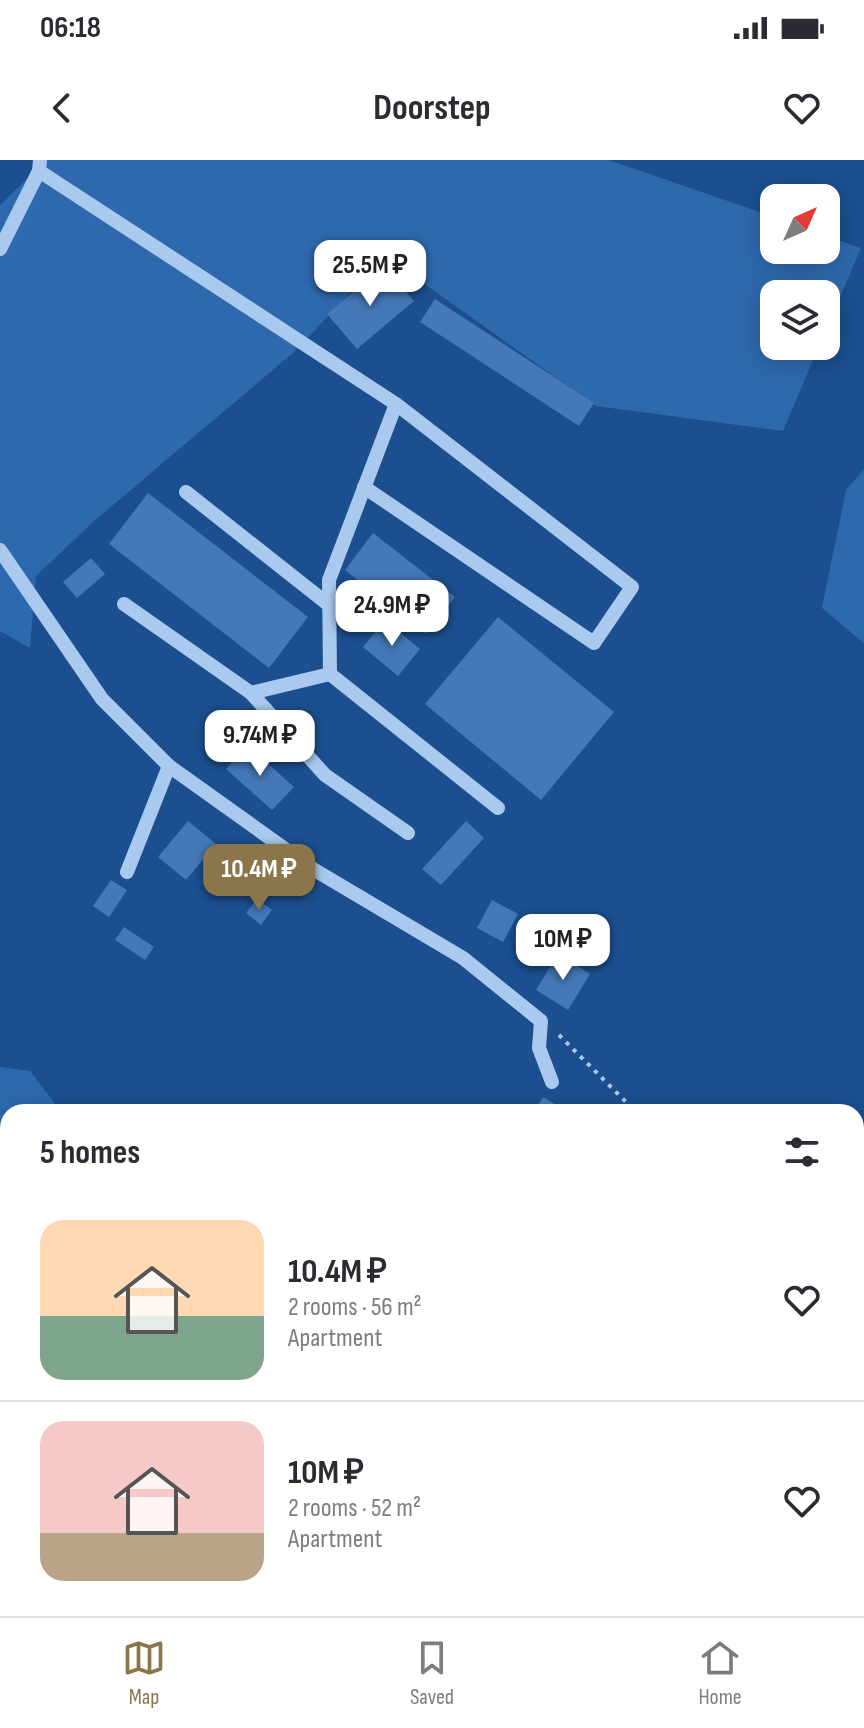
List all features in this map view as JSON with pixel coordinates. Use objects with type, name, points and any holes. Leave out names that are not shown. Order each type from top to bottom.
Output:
[{"type":"lane","points":[[0,249],[39,165],[396,404],[632,587],[594,643],[364,487]]},
{"type":"lane","points":[[330,674],[329,580],[396,404]]},
{"type":"lane","points":[[186,492],[329,605]]},
{"type":"lane","points":[[0,550],[102,699],[169,766],[313,869],[463,958],[541,1021],[539,1048],[552,1082]]},
{"type":"lane","points":[[124,604],[251,693],[325,775],[408,833]]},
{"type":"lane","points":[[251,693],[330,674]]},
{"type":"lane","points":[[330,674],[498,808]]},
{"type":"lane","points":[[127,872],[169,766]]},
{"type":"path","points":[[541,1021],[567,1041],[628,1104]]},
{"type":"shaded area","points":[[46,160],[609,160],[760,212],[760,264],[840,264],[840,241],[861,248],[840,297],[840,280],[760,280],[760,360],[813,360],[783,431],[596,406],[385,256],[293,353],[94,521],[36,576],[30,648],[0,631],[0,205]]},
{"type":"shaded area","points":[[864,469],[864,643],[822,608],[846,490]]},
{"type":"shaded area","points":[[0,1067],[30,1071],[54,1102],[53,1104],[0,1104]]},
{"type":"building","points":[[384,266],[414,301],[357,349],[327,314]]},
{"type":"building","points":[[435,299],[594,403],[579,426],[420,322]]},
{"type":"building","points":[[148,493],[308,617],[269,668],[109,544]]},
{"type":"building","points":[[373,533],[455,597],[426,634],[345,570]]},
{"type":"building","points":[[91,558],[105,574],[77,598],[63,582]]},
{"type":"building","points":[[498,617],[614,712],[541,800],[425,704]]},
{"type":"building","points":[[385,620],[420,649],[398,676],[363,647]]},
{"type":"building","points":[[247,745],[294,787],[272,810],[226,769]]},
{"type":"building","points":[[188,821],[216,844],[186,880],[158,857]]},
{"type":"building","points":[[466,821],[484,838],[441,885],[422,869]]},
{"type":"building","points":[[111,880],[127,890],[109,917],[93,906]]},
{"type":"building","points":[[257,899],[272,910],[261,925],[246,913]]},
{"type":"building","points":[[492,900],[518,914],[503,942],[477,928]]},
{"type":"building","points":[[124,927],[154,947],[145,960],[115,940]]},
{"type":"building","points":[[558,954],[590,974],[568,1010],[536,990]]},
{"type":"building","points":[[543,1097],[555,1104],[539,1104]]}]
